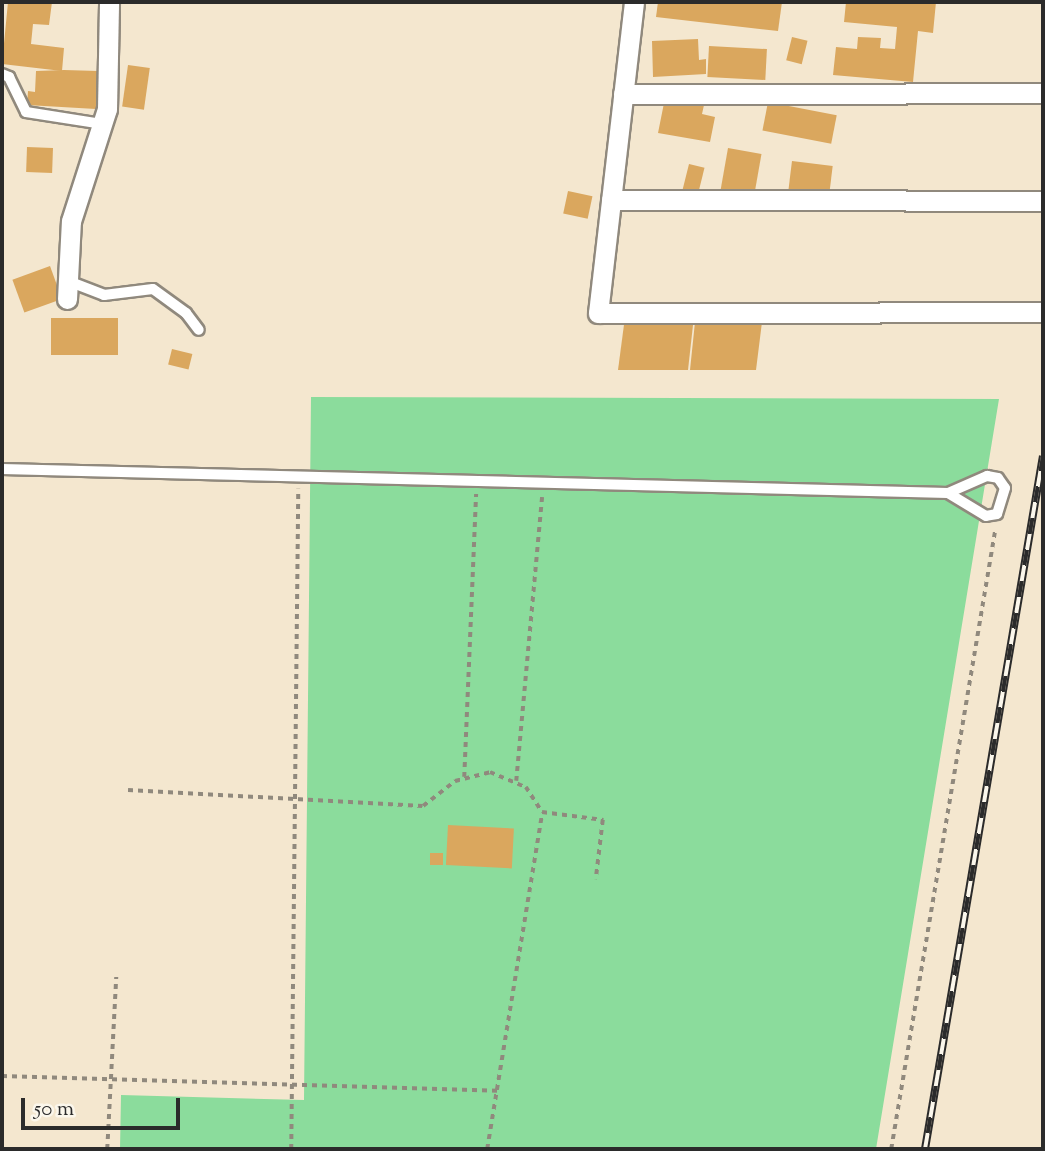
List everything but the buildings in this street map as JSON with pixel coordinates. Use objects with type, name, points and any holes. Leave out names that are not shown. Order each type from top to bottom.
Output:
[{"type":"street","points":[[67,290],[71,221],[103,124],[109,92],[109,2]]},
{"type":"street","points":[[634,2],[598,313],[1043,312]]},
{"type":"street","points":[[623,94],[1043,93]]},
{"type":"street","points":[[611,200],[1043,201]]},
{"type":"lane","points":[[2,74],[9,77],[26,112],[103,124]]},
{"type":"lane","points":[[67,290],[104,295],[153,289],[186,313],[199,330]]},
{"type":"lane","points":[[2,470],[948,493],[987,476],[998,478],[1006,495],[997,514],[986,516],[948,493]]},
{"type":"path","points":[[291,1149],[294,1084],[298,477]]},
{"type":"path","points":[[464,777],[477,481]]},
{"type":"path","points":[[516,781],[543,483]]},
{"type":"path","points":[[891,1149],[997,514]]},
{"type":"path","points":[[128,790],[424,806],[464,777],[491,772],[526,787],[542,812],[487,1149]]},
{"type":"path","points":[[542,812],[603,820],[596,880]]},
{"type":"path","points":[[107,1149],[116,976]]},
{"type":"path","points":[[2,1076],[498,1091]]},
{"type":"green space","points":[[311,397],[999,399],[876,1149],[120,1149],[121,1095],[304,1100]]},
{"type":"railway","points":[[925,1149],[1043,456]]}]
